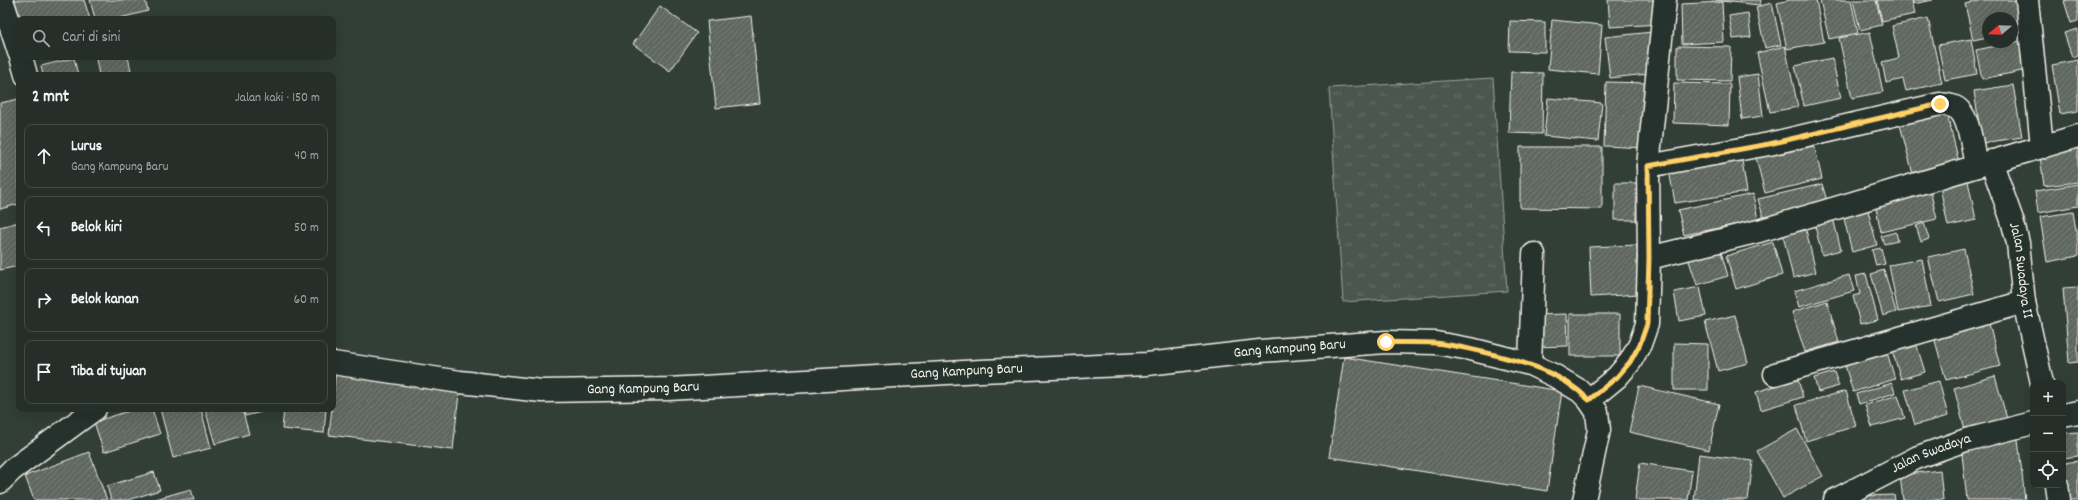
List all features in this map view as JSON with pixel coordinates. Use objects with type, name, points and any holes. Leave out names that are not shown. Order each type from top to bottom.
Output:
[{"type":"street","points":[[2,0],[16,43]]},
{"type":"street","points":[[1584,500],[1599,430],[1596,412],[1589,400],[1617,377],[1630,362],[1640,344],[1647,324],[1649,258],[1648,166],[1665,0]]},
{"type":"street","points":[[2027,0],[2042,146]]},
{"type":"street","points":[[22,60],[25,72]]},
{"type":"street","name":"Jalan Swadaya II","points":[[1648,166],[1769,144],[1940,104],[1952,106],[1960,110],[1966,119],[1983,163],[2012,220],[2018,243],[2024,302],[2041,380]]},
{"type":"street","points":[[1649,258],[1759,231],[1983,163],[2078,136]]},
{"type":"street","points":[[1530,364],[1534,254]]},
{"type":"street","points":[[1775,374],[2024,302]]},
{"type":"street","name":"Gang Kampung Baru","points":[[336,364],[460,382],[542,390],[668,389],[1147,364],[1260,351],[1386,342],[1436,343],[1470,349],[1530,364],[1556,376],[1580,391],[1589,400]]},
{"type":"street","points":[[0,482],[12,470],[91,412]]},
{"type":"street","points":[[2066,414],[2078,412]]},
{"type":"street","name":"Jalan Swadaya","points":[[1835,500],[1918,457],[1966,440],[2030,424]]},
{"type":"street","points":[[2057,488],[2059,500]]},
{"type":"green space","points":[[1493,78],[1507,291],[1343,302],[1329,88]]},
{"type":"building","points":[[12,0],[84,0],[89,16],[18,16]]},
{"type":"building","points":[[90,0],[145,0],[148,11],[128,16],[94,16]]},
{"type":"building","points":[[1608,0],[1659,0],[1660,24],[1610,27]]},
{"type":"building","points":[[1711,0],[1761,0],[1760,5]]},
{"type":"building","points":[[1790,0],[1816,0],[1824,42],[1787,49],[1777,3]]},
{"type":"building","points":[[1820,0],[1851,0],[1858,33],[1829,39]]},
{"type":"building","points":[[1853,0],[1876,0],[1882,25],[1860,30]]},
{"type":"building","points":[[1877,0],[1912,0],[1915,14],[1882,21]]},
{"type":"building","points":[[1913,0],[1933,0],[1913,4]]},
{"type":"building","points":[[1983,0],[2019,0],[2025,30],[2018,32],[2018,12],[1982,12],[1982,38],[1973,40],[1965,4]]},
{"type":"building","points":[[2078,0],[2078,21],[2071,23],[2064,1]]},
{"type":"building","points":[[1722,2],[1724,42],[1682,44],[1681,4]]},
{"type":"building","points":[[1772,3],[1781,45],[1765,48],[1756,7]]},
{"type":"building","points":[[660,6],[697,33],[670,71],[633,44]]},
{"type":"building","points":[[1748,13],[1751,37],[1733,39],[1729,16]]},
{"type":"building","points":[[751,16],[760,103],[716,108],[707,21]]},
{"type":"building","points":[[1928,18],[1942,83],[1906,91],[1903,79],[1886,83],[1882,62],[1899,58],[1892,26]]},
{"type":"building","points":[[1552,20],[1602,25],[1598,74],[1548,69]]},
{"type":"building","points":[[1510,21],[1545,22],[1545,52],[1509,51]]},
{"type":"building","points":[[2078,29],[2078,55],[2072,57],[2064,33]]},
{"type":"building","points":[[1652,32],[1657,73],[1610,78],[1605,37]]},
{"type":"building","points":[[1870,32],[1883,92],[1852,98],[1839,38]]},
{"type":"building","points":[[1971,39],[1977,74],[1945,80],[1938,45]]},
{"type":"building","points":[[2021,41],[2027,70],[1982,79],[1976,50],[1986,48],[2018,48],[2018,42]]},
{"type":"building","points":[[1677,46],[1731,47],[1730,81],[1677,80]]},
{"type":"building","points":[[1785,46],[1798,107],[1770,112],[1757,53]]},
{"type":"building","points":[[1832,58],[1841,98],[1804,106],[1795,66]]},
{"type":"building","points":[[66,60],[74,60],[77,72],[42,72],[41,66]]},
{"type":"building","points":[[96,60],[129,60],[131,72],[98,72]]},
{"type":"building","points":[[2078,60],[2078,111],[2060,114],[2052,65]]},
{"type":"building","points":[[1511,72],[1543,73],[1542,134],[1509,133]]},
{"type":"building","points":[[1758,74],[1763,116],[1742,119],[1737,77]]},
{"type":"building","points":[[1606,82],[1647,83],[1645,148],[1604,146]]},
{"type":"building","points":[[1674,83],[1730,84],[1729,125],[1673,123]]},
{"type":"building","points":[[2013,85],[2022,137],[1982,143],[1974,91]]},
{"type":"building","points":[[1548,98],[1602,103],[1598,141],[1544,136]]},
{"type":"building","points":[[16,100],[16,205],[0,209],[0,103]]},
{"type":"building","points":[[1946,110],[1960,166],[1914,178],[1899,121]]},
{"type":"building","points":[[2078,143],[2078,182],[2044,186],[2039,148]]},
{"type":"building","points":[[1814,144],[1822,179],[1765,193],[1756,158]]},
{"type":"building","points":[[1520,147],[1602,147],[1602,209],[1520,208]]},
{"type":"building","points":[[1741,154],[1747,192],[1675,203],[1668,165]]},
{"type":"building","points":[[1967,176],[1976,220],[1948,226],[1939,182]]},
{"type":"building","points":[[1615,183],[1637,183],[1636,220],[1615,220]]},
{"type":"building","points":[[1822,184],[1828,204],[1764,219],[1758,199]]},
{"type":"building","points":[[2078,184],[2078,206],[2038,213],[2035,191]]},
{"type":"building","points":[[1929,186],[1937,219],[1881,232],[1874,199]]},
{"type":"building","points":[[1753,194],[1758,220],[1684,235],[1678,210]]},
{"type":"building","points":[[1866,203],[1877,245],[1852,252],[1842,210]]},
{"type":"building","points":[[2073,212],[2078,242],[2078,256],[2047,262],[2040,217]]},
{"type":"building","points":[[1832,214],[1841,250],[1822,255],[1813,218]]},
{"type":"building","points":[[16,223],[16,267],[0,270],[0,227]]},
{"type":"building","points":[[1924,223],[1929,239],[1921,242],[1916,226]]},
{"type":"building","points":[[1806,230],[1816,272],[1793,278],[1783,235]]},
{"type":"building","points":[[1896,232],[1898,241],[1884,244],[1881,236]]},
{"type":"building","points":[[1773,242],[1782,275],[1736,289],[1726,256]]},
{"type":"building","points":[[1637,245],[1640,294],[1591,297],[1589,247]]},
{"type":"building","points":[[1719,245],[1728,276],[1697,285],[1687,255]]},
{"type":"building","points":[[1881,248],[1885,264],[1876,266],[1872,250]]},
{"type":"building","points":[[1964,249],[1974,294],[1939,302],[1928,257]]},
{"type":"building","points":[[1922,259],[1931,306],[1898,312],[1889,265]]},
{"type":"building","points":[[1884,270],[1896,312],[1883,316],[1871,274]]},
{"type":"building","points":[[1866,274],[1878,320],[1860,324],[1853,296],[1860,294],[1856,276]]},
{"type":"building","points":[[1849,275],[1854,291],[1799,307],[1794,291]]},
{"type":"building","points":[[1700,287],[1706,316],[1679,321],[1674,292]]},
{"type":"building","points":[[2078,287],[2078,362],[2069,363],[2063,288]]},
{"type":"building","points":[[1827,301],[1839,342],[1805,352],[1792,312]]},
{"type":"building","points":[[1567,314],[1568,346],[1535,347],[1534,315]]},
{"type":"building","points":[[1570,314],[1620,314],[1620,356],[1570,356]]},
{"type":"building","points":[[1735,315],[1748,363],[1718,371],[1705,322]]},
{"type":"building","points":[[1987,316],[2000,366],[1946,380],[1932,330]]},
{"type":"building","points":[[1674,343],[1708,344],[1708,390],[1674,390]]},
{"type":"building","points":[[1916,343],[1925,372],[1901,379],[1892,350]]},
{"type":"building","points":[[1886,349],[1895,379],[1853,392],[1844,362]]},
{"type":"building","points":[[1344,357],[1562,391],[1547,491],[1329,457]]},
{"type":"building","points":[[336,370],[460,384],[453,450],[329,435],[331,412],[336,412]]},
{"type":"building","points":[[1834,372],[1839,386],[1818,392],[1814,378]]},
{"type":"building","points":[[1995,376],[2007,419],[1965,430],[1954,388]]},
{"type":"building","points":[[1798,379],[1803,397],[1761,410],[1756,392]]},
{"type":"building","points":[[1939,381],[1948,416],[1915,425],[1905,390]]},
{"type":"building","points":[[1892,383],[1895,393],[1859,404],[1856,394]]},
{"type":"building","points":[[1639,386],[1719,404],[1709,450],[1629,432]]},
{"type":"building","points":[[1846,391],[1856,426],[1806,441],[1796,405]]},
{"type":"building","points":[[1898,395],[1905,418],[1872,427],[1865,405]]},
{"type":"building","points":[[126,412],[153,412],[160,434],[104,452],[94,422]]},
{"type":"building","points":[[161,412],[202,412],[211,448],[173,458]]},
{"type":"building","points":[[206,412],[243,412],[249,434],[215,444]]},
{"type":"building","points":[[244,412],[262,412],[245,416]]},
{"type":"building","points":[[284,412],[326,412],[324,433],[282,429]]},
{"type":"building","points":[[1797,429],[1823,476],[1783,498],[1757,451]]},
{"type":"building","points":[[2078,432],[2078,456],[2066,458],[2066,433]]},
{"type":"building","points":[[2018,439],[2025,500],[1967,500],[1961,445]]},
{"type":"building","points":[[89,452],[107,500],[34,500],[25,476]]},
{"type":"building","points":[[1699,454],[1753,461],[1748,500],[1694,500]]},
{"type":"building","points":[[2078,461],[2078,500],[2064,500],[2064,488],[2066,488],[2066,463]]},
{"type":"building","points":[[1640,463],[1692,471],[1688,500],[1635,500]]},
{"type":"building","points":[[1940,470],[1943,500],[1903,500],[1900,475]]},
{"type":"building","points":[[154,472],[160,490],[128,500],[111,500],[107,486]]},
{"type":"building","points":[[191,489],[194,500],[152,500]]},
{"type":"building","points":[[1894,495],[1895,500],[1865,500],[1864,496]]},
{"type":"route","points":[[1386,342],[1436,343],[1470,349],[1530,364],[1556,376],[1580,391],[1589,400],[1617,377],[1630,362],[1640,344],[1647,324],[1649,258],[1648,166],[1769,144],[1940,104]]}]
